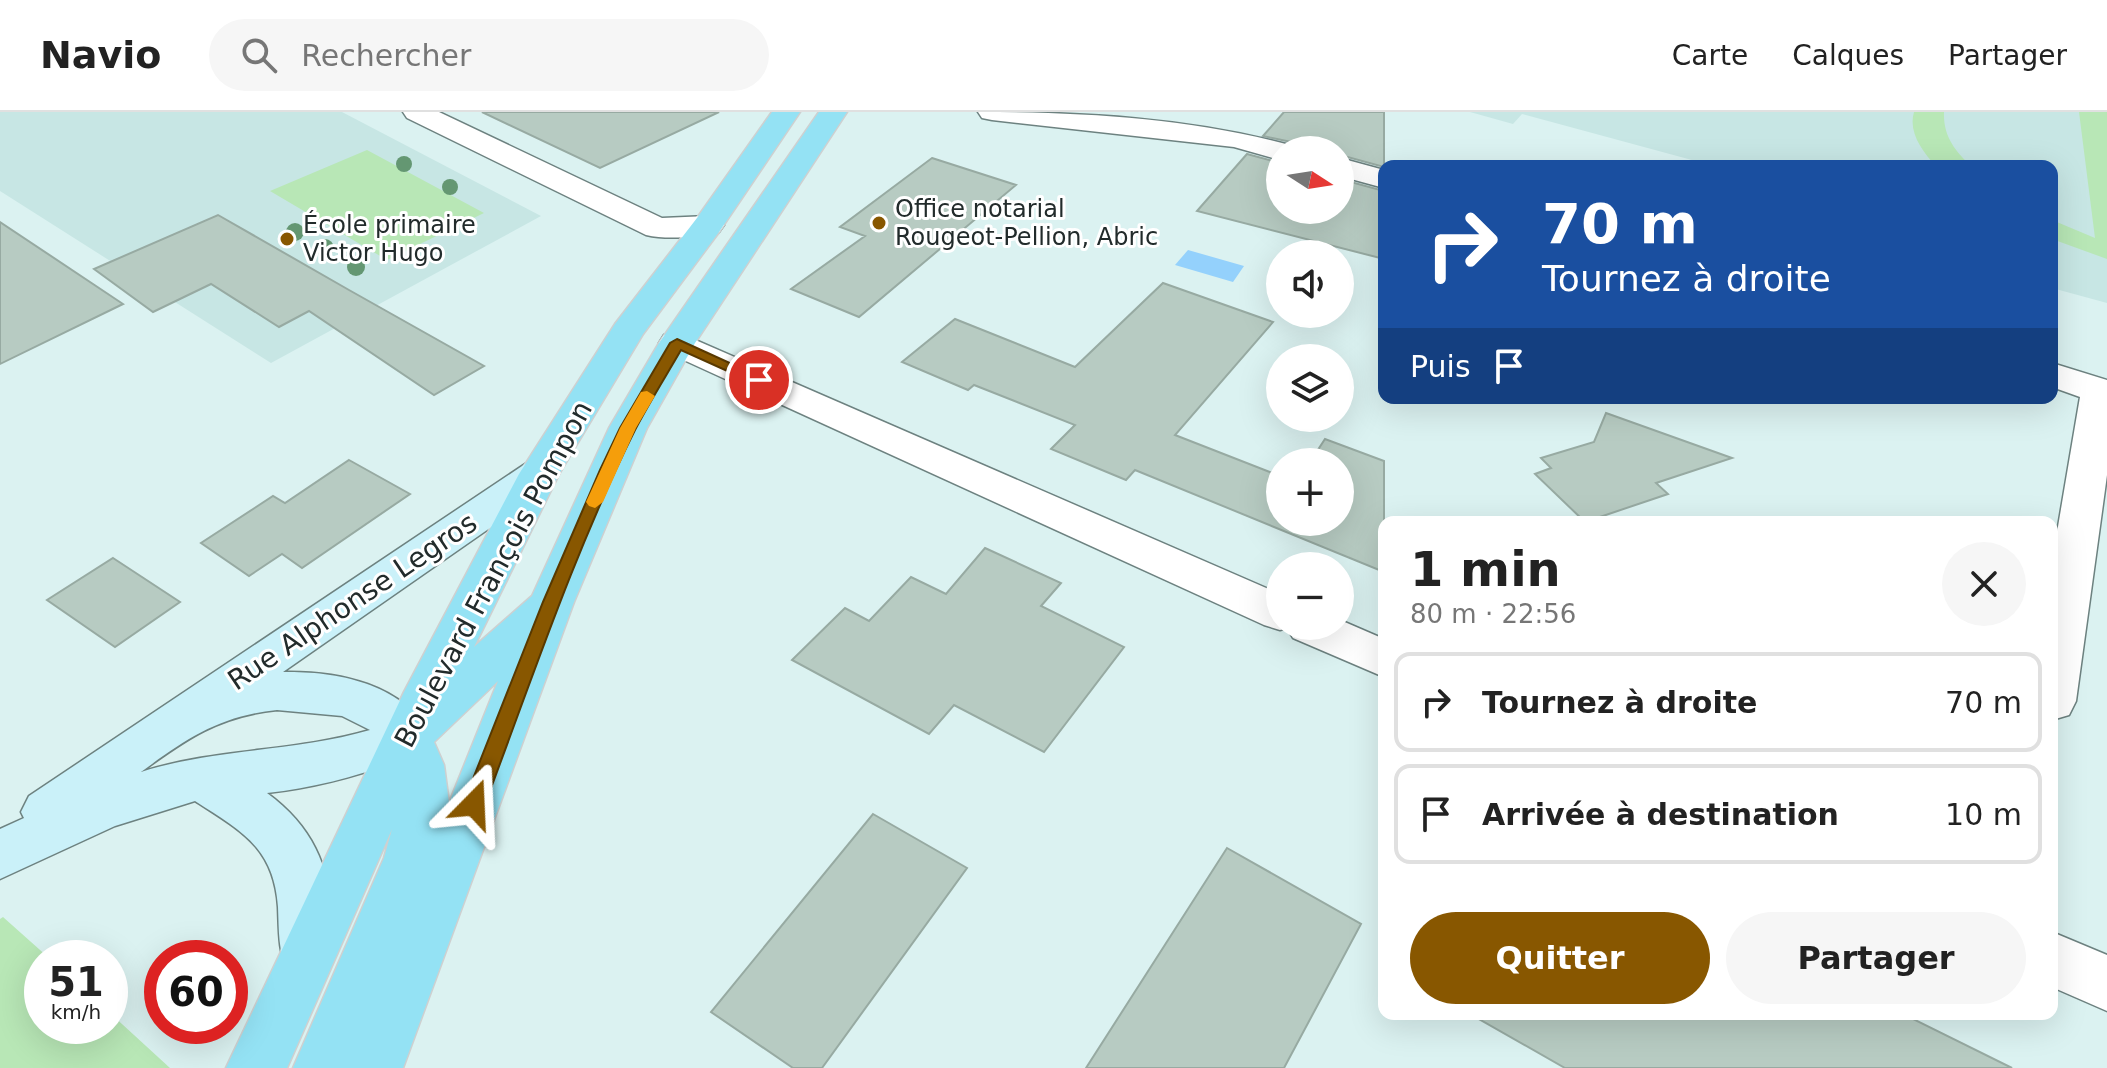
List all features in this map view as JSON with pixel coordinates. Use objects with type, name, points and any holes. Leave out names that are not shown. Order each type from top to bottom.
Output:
[{"type":"main road","name":"Boulevard François Pompon","points":[[373,1068],[552,602],[628,428],[677,343],[833,112]]},
{"type":"main road","name":"Boulevard François Pompon","points":[[256,1068],[407,737],[539,474],[627,331],[708,225],[783,113]]},
{"type":"main road","points":[[323,1068],[411,858],[424,801],[419,765],[407,737],[552,602]]},
{"type":"street","points":[[417,112],[657,228],[708,225]]},
{"type":"street","points":[[992,112],[1236,139],[1266,147]]},
{"type":"street","points":[[1354,171],[1378,177]]},
{"type":"street","points":[[677,343],[1266,607]]},
{"type":"street","points":[[2058,376],[2104,392],[2058,665]]},
{"type":"street","name":"Rue Alphonse Legros","points":[[0,846],[165,728],[539,474]]},
{"type":"street","points":[[1341,640],[1378,656]]},
{"type":"street","name":"Rue Alphonse Legros","points":[[165,728],[215,703],[249,695],[295,692],[345,695],[382,711],[407,737]]},
{"type":"street","points":[[0,855],[64,823],[140,793],[202,779],[314,766],[366,754],[407,737]]},
{"type":"street","points":[[202,779],[258,815],[281,835],[301,876],[308,954]]},
{"type":"street","points":[[2058,962],[2107,983]]},
{"type":"shaded area","name":"École primaire Victor Hugo","points":[[0,112],[342,112],[541,216],[271,363],[0,191]]},
{"type":"shaded area","points":[[1470,112],[2107,112],[2107,303],[2058,290],[2058,160],[1692,160],[1522,114],[1513,124]]},
{"type":"green space","points":[[1914,112],[1944,112],[1951,142],[1965,160],[1931,160],[1921,148]]},
{"type":"green space","points":[[2079,112],[2107,112],[2107,259],[2058,241],[2058,223],[2095,238]]},
{"type":"green space","points":[[367,150],[484,213],[387,260],[270,191]]},
{"type":"green space","points":[[3,917],[29,940],[24,940],[24,1044],[128,1044],[128,1030],[170,1068],[0,1068],[0,919]]},
{"type":"water","points":[[1188,250],[1244,266],[1233,282],[1175,265]]},
{"type":"building","points":[[482,112],[719,112],[600,168]]},
{"type":"building","points":[[1284,112],[1384,112],[1384,160],[1378,160],[1378,165],[1354,159],[1354,136],[1263,136]]},
{"type":"building","points":[[1247,154],[1266,159],[1266,224],[1354,224],[1354,183],[1378,189],[1378,257],[1354,251],[1354,240],[1310,240],[1197,211]]},
{"type":"building","points":[[932,158],[1016,185],[859,317],[791,289],[865,236],[840,227]]},
{"type":"building","points":[[218,215],[484,366],[434,395],[309,311],[279,327],[211,284],[153,312],[94,269]]},
{"type":"building","points":[[0,222],[123,304],[0,364]]},
{"type":"building","points":[[1163,283],[1266,320],[1268,328],[1175,435],[1266,471],[1266,524],[1135,470],[1126,480],[1051,449],[1075,425],[974,385],[968,390],[902,362],[955,319],[1075,367]]},
{"type":"building","points":[[1606,413],[1732,458],[1656,483],[1668,494],[1603,516],[1579,516],[1535,474],[1551,468],[1541,458],[1594,442]]},
{"type":"building","points":[[1325,439],[1349,448],[1319,448]]},
{"type":"building","points":[[1354,450],[1384,461],[1384,516],[1378,516],[1378,570],[1354,560],[1354,552],[1335,552],[1296,536],[1354,536]]},
{"type":"building","points":[[349,460],[410,494],[302,568],[282,554],[249,576],[201,543],[273,496],[285,503]]},
{"type":"building","points":[[985,548],[1061,583],[1041,606],[1124,647],[1044,752],[954,705],[929,734],[792,660],[845,608],[869,621],[911,577],[946,594]]},
{"type":"building","points":[[113,558],[180,602],[115,647],[47,600]]},
{"type":"building","points":[[873,814],[967,868],[822,1068],[793,1068],[711,1012]]},
{"type":"building","points":[[1227,848],[1361,924],[1284,1068],[1086,1068]]},
{"type":"building","points":[[1481,1020],[1915,1020],[2012,1068],[1565,1068]]},
{"type":"slow traffic","points":[[595,502],[628,428],[647,396]]},
{"type":"place","name":"Office notarial Rougeot-Pellion, Abric","points":[[879,223]]},
{"type":"place","name":"École primaire Victor Hugo","points":[[287,239]]},
{"type":"route","points":[[474,804],[552,602],[608,470],[628,428],[677,343],[759,380]]}]
